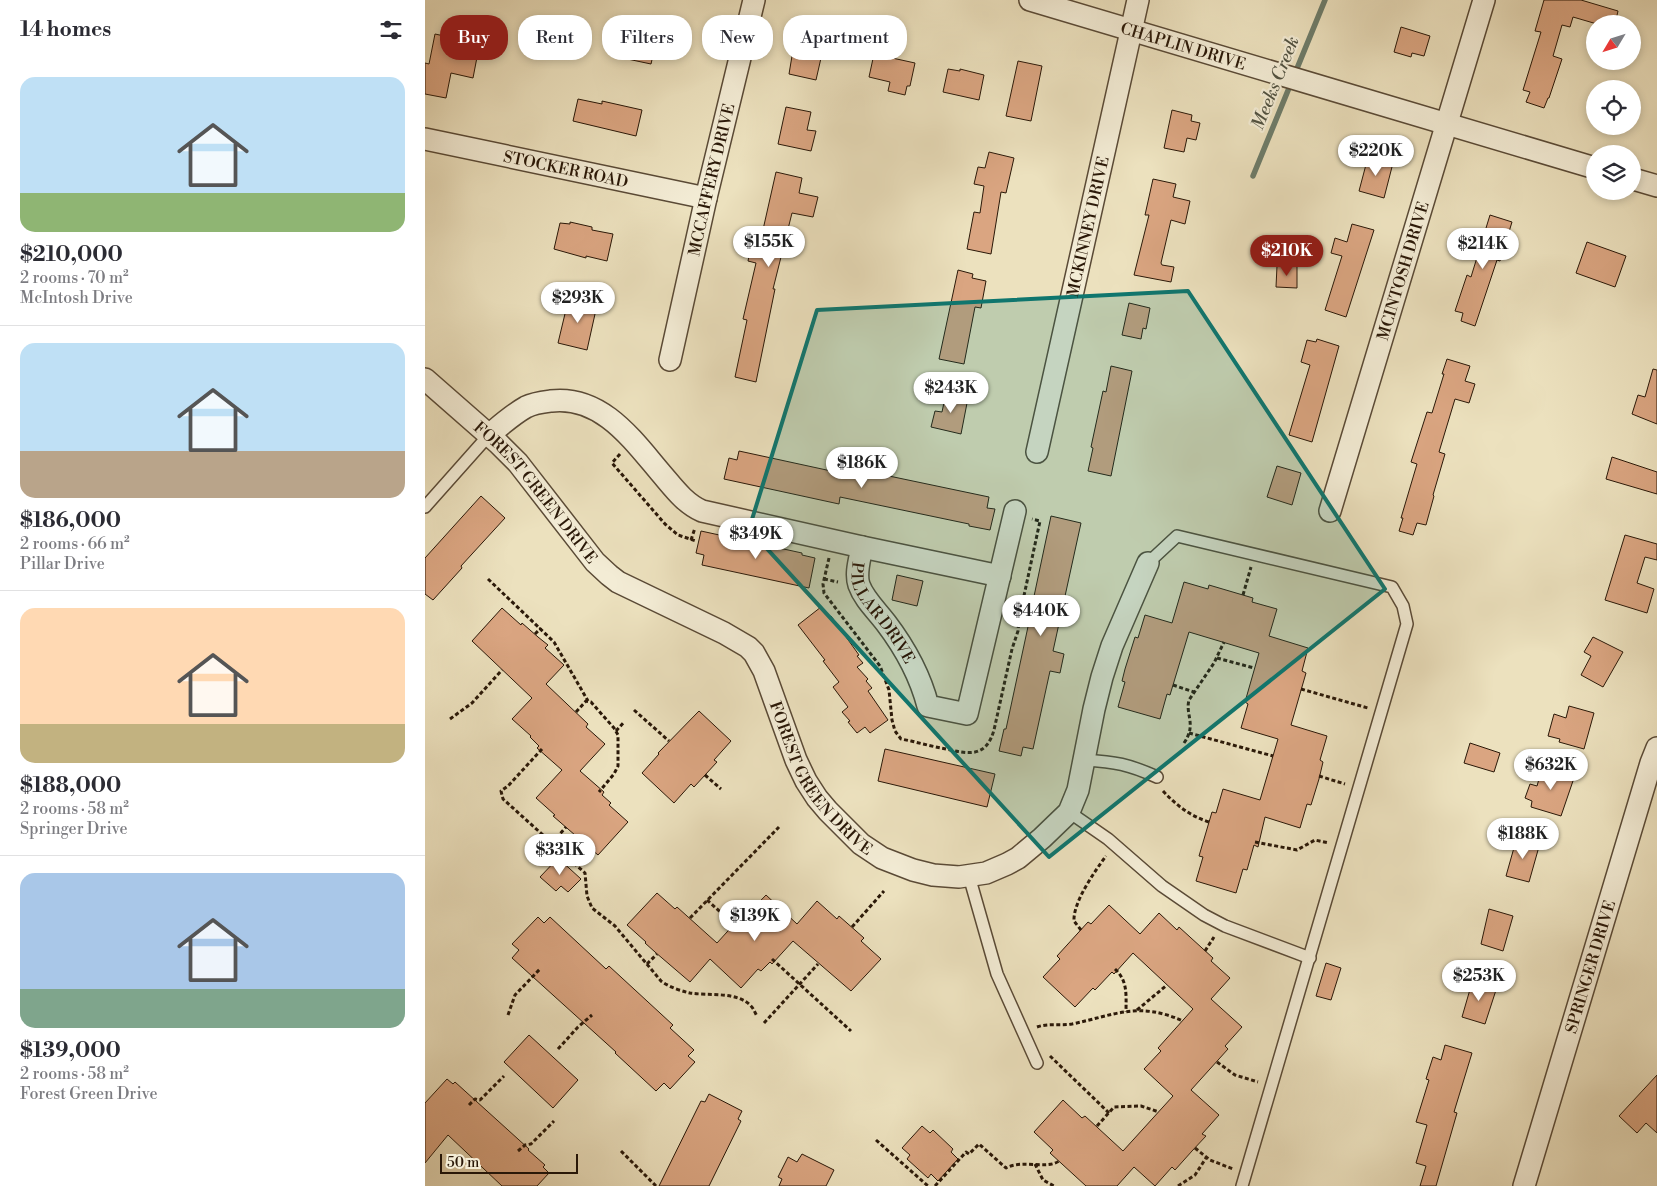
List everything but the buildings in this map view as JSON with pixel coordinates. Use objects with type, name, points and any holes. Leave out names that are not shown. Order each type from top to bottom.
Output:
[{"type":"street","name":"MCCAFFERY DRIVE","points":[[670,360],[706,198],[754,0]]},
{"type":"street","name":"CHAPLIN DRIVE","points":[[1030,0],[1586,165]]},
{"type":"street","name":"MCKINNEY DRIVE","points":[[1037,452],[1138,0]]},
{"type":"street","name":"MCINTOSH DRIVE","points":[[1330,511],[1484,0]]},
{"type":"street","name":"STOCKER ROAD","points":[[425,139],[706,198]]},
{"type":"street","points":[[1641,181],[1657,186]]},
{"type":"street","name":"FOREST GREEN DRIVE","points":[[425,379],[518,463],[595,562],[609,575],[632,589],[724,633],[748,647],[754,653],[764,671],[796,760],[806,781],[823,805],[861,844],[882,858],[913,870],[946,877],[969,876],[998,869],[1018,858],[1069,812],[1078,790],[1102,677],[1112,646],[1148,563]]},
{"type":"street","name":"PILLAR DRIVE","points":[[489,435],[527,407],[541,402],[560,400],[579,402],[595,408],[623,429],[692,507],[701,511],[862,546],[857,576],[859,585],[903,647],[919,678],[928,706],[967,714],[1015,512]]},
{"type":"street","points":[[862,546],[1000,576]]},
{"type":"street","name":"SPRINGER DRIVE","points":[[1524,1186],[1645,781],[1657,748]]},
{"type":"lane","points":[[425,507],[489,435]]},
{"type":"lane","points":[[1148,563],[1177,536],[1392,587],[1403,606],[1407,624],[1241,1186]]},
{"type":"lane","points":[[1084,760],[1121,763],[1133,766],[1158,782]]},
{"type":"lane","points":[[1069,812],[1114,845],[1162,886],[1204,915],[1225,926],[1309,958]]},
{"type":"lane","points":[[969,876],[997,974],[1037,1063]]},
{"type":"path","points":[[621,452],[612,463],[665,524],[678,535],[696,541]]},
{"type":"path","points":[[833,540],[824,579],[823,589],[825,597],[868,650],[883,674],[889,690],[893,726],[898,736],[901,739],[965,753],[977,752],[989,743],[994,730],[1012,649],[1018,631],[1040,521],[1015,512]]},
{"type":"path","points":[[1243,595],[1254,555]]},
{"type":"path","points":[[488,579],[558,646],[588,701],[593,703],[616,731],[618,766],[599,792]]},
{"type":"path","points":[[824,579],[843,583]]},
{"type":"path","points":[[535,634],[541,628]]},
{"type":"path","points":[[1184,743],[1189,733],[1191,720],[1188,703],[1217,658],[1224,642]]},
{"type":"path","points":[[1217,658],[1255,668]]},
{"type":"path","points":[[450,719],[475,700],[502,670]]},
{"type":"path","points":[[1173,685],[1194,692]]},
{"type":"path","points":[[1301,689],[1381,712]]},
{"type":"path","points":[[576,712],[588,701]]},
{"type":"path","points":[[633,710],[669,741]]},
{"type":"path","points":[[616,731],[624,722]]},
{"type":"path","points":[[1189,733],[1273,756]]},
{"type":"path","points":[[542,749],[508,786],[501,791],[503,799],[585,873],[587,896],[592,908],[615,926],[665,984],[690,993],[724,995],[741,1000],[751,1006],[757,1016]]},
{"type":"path","points":[[705,774],[721,789]]},
{"type":"path","points":[[1319,776],[1359,789]]},
{"type":"path","points":[[1158,782],[1182,809],[1192,816],[1209,822]]},
{"type":"path","points":[[552,843],[566,827]]},
{"type":"path","points":[[690,918],[779,827]]},
{"type":"path","points":[[1255,842],[1297,850],[1309,842],[1319,840],[1342,847]]},
{"type":"path","points":[[1081,930],[1074,921],[1076,909],[1095,873],[1114,845]]},
{"type":"path","points":[[852,927],[884,891]]},
{"type":"path","points":[[707,900],[736,926]]},
{"type":"path","points":[[647,964],[657,954]]},
{"type":"path","points":[[773,959],[851,1031]]},
{"type":"path","points":[[764,1023],[818,964]]},
{"type":"path","points":[[508,1015],[515,995],[539,968]]},
{"type":"path","points":[[1115,969],[1125,983],[1125,1012]]},
{"type":"path","points":[[1137,1010],[1167,985]]},
{"type":"path","points":[[1022,1032],[1044,1024],[1067,1025],[1137,1010],[1157,1012],[1183,1021]]},
{"type":"path","points":[[558,1049],[592,1015]]},
{"type":"path","points":[[1046,1052],[1109,1113]]},
{"type":"path","points":[[1217,1062],[1235,1075],[1271,1086]]},
{"type":"path","points":[[469,1105],[475,1099],[480,1100],[504,1076]]},
{"type":"path","points":[[1097,1126],[1114,1108],[1135,1106],[1151,1108],[1159,1112]]},
{"type":"path","points":[[518,1151],[525,1144],[531,1144],[553,1121]]},
{"type":"path","points":[[876,1140],[928,1186]]},
{"type":"path","points":[[935,1186],[966,1152],[969,1154],[979,1144],[1006,1168],[1012,1165],[1035,1164],[1053,1166],[1059,1162]]},
{"type":"path","points":[[1195,1148],[1206,1158],[1218,1164],[1245,1173]]},
{"type":"path","points":[[621,1151],[656,1186]]},
{"type":"path","points":[[1178,1186],[1195,1175],[1206,1158]]},
{"type":"path","points":[[1035,1164],[1043,1180],[1054,1186]]},
{"type":"highlighted area","points":[[1188,291],[1385,589],[1049,857],[749,529],[817,310]]},
{"type":"waterway","name":"Meeks Creek","points":[[1253,176],[1325,0]]}]
